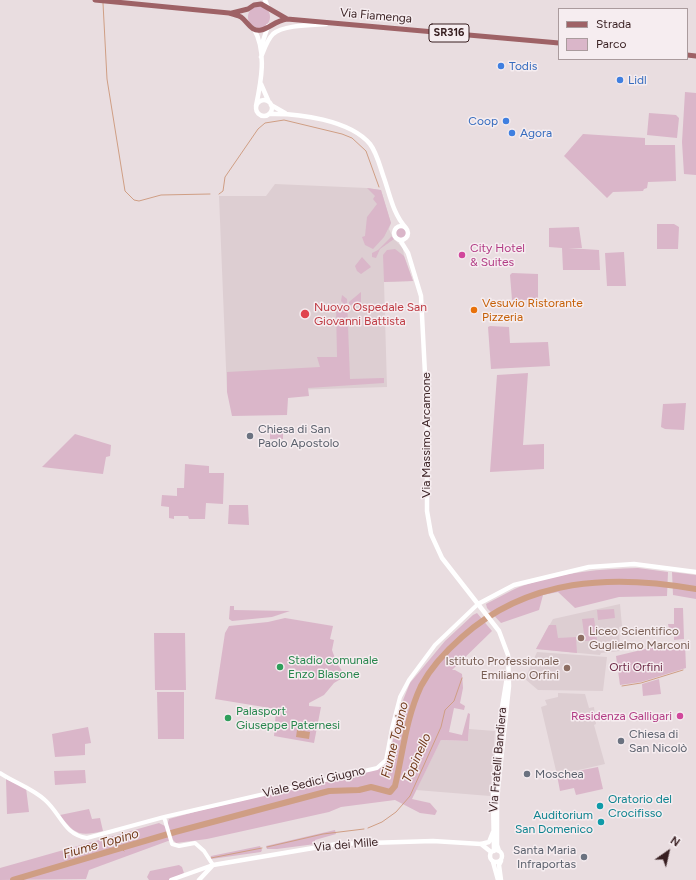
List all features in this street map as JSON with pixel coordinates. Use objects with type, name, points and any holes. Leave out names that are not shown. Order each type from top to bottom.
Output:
[{"type":"main road","name":"Via Fiamenga","points":[[95,0],[229,13],[242,18],[254,29],[264,29],[269,25],[288,19],[558,43]]},
{"type":"main road","points":[[261,84],[270,104],[269,114],[264,116],[256,111],[256,106],[261,84],[261,49],[272,18],[265,0]]},
{"type":"main road","name":"Via Fiamenga","points":[[229,13],[248,9],[256,2],[288,19]]},
{"type":"main road","points":[[248,9],[245,16],[248,24]]},
{"type":"main road","points":[[261,57],[269,39],[278,31],[306,25],[339,23]]},
{"type":"main road","points":[[254,29],[261,49]]},
{"type":"main road","points":[[256,106],[263,100],[270,104]]},
{"type":"main road","name":"Via Massimo Arcamone","points":[[270,104],[286,113]]},
{"type":"main road","name":"Via Massimo Arcamone","points":[[269,114],[286,113],[345,126],[364,138],[371,145],[377,157],[395,213],[394,235],[400,240],[408,254],[421,296],[426,364],[428,521],[432,539],[442,558],[478,604]]},
{"type":"main road","name":"Via Massimo Arcamone","points":[[395,213],[406,228],[408,236],[408,254]]},
{"type":"main road","points":[[395,228],[399,226],[406,228]]},
{"type":"main road","points":[[400,240],[405,239],[408,236]]},
{"type":"main road","name":"Viale Sedici Giugno","points":[[478,604],[514,585],[532,579],[589,567],[634,564],[696,572]]},
{"type":"main road","name":"Via Fratelli Bandiera","points":[[478,604],[496,626],[504,639],[507,650],[509,686],[497,798],[497,845],[495,851]]},
{"type":"main road","name":"Via Fratelli Bandiera","points":[[495,851],[493,832],[493,798],[499,727],[508,671]]},
{"type":"main road","points":[[481,844],[489,842],[493,832]]},
{"type":"main road","name":"Via dei Mille","points":[[212,865],[337,844],[433,841],[481,844]]},
{"type":"main road","points":[[481,844],[502,855],[499,865],[499,880]]},
{"type":"main road","points":[[495,851],[490,858],[493,862],[499,880]]},
{"type":"main road","points":[[493,862],[501,861]]},
{"type":"main road","points":[[200,880],[212,865]]},
{"type":"street","name":"Viale Sedici Giugno","points":[[0,773],[32,789],[47,801],[66,828],[78,837],[88,838],[164,817],[377,768],[382,765],[387,754],[400,697],[409,680],[435,645],[478,604]]},
{"type":"street","points":[[164,817],[172,844],[197,844],[208,856],[212,865],[171,880]]},
{"type":"shaded area","name":"Nuovo Ospedale San Giovanni Battista","points":[[275,184],[367,188],[381,190],[391,223],[389,229],[393,238],[403,248],[404,256],[413,281],[384,282],[387,387],[227,392],[219,196],[266,196]]},
{"type":"shaded area","name":"Liceo Scientifico Guglielmo Marconi","points":[[620,604],[622,626],[619,627],[620,651],[601,653],[600,655],[536,649],[553,619]]},
{"type":"shaded area","name":"Istituto Professionale Emiliano Orfini","points":[[537,652],[607,657],[603,691],[538,690],[525,679]]},
{"type":"shaded area","points":[[558,693],[585,694],[589,708],[594,707],[596,724],[594,725],[605,764],[557,775],[541,707],[547,705],[545,700],[558,697]]},
{"type":"shaded area","points":[[469,729],[495,731],[490,796],[416,790],[441,740],[468,741]]},
{"type":"shaded area","points":[[297,730],[310,732],[309,739],[296,737]]},
{"type":"green space","points":[[259,6],[267,9],[270,17],[267,25],[259,28],[251,25],[248,17],[251,9]]},
{"type":"green space","points":[[685,92],[696,93],[696,175],[684,174],[682,142]]},
{"type":"green space","points":[[649,113],[676,115],[679,118],[677,138],[647,135]]},
{"type":"green space","points":[[583,134],[645,138],[645,145],[675,145],[676,181],[648,182],[647,188],[643,191],[613,192],[607,198],[564,156]]},
{"type":"green space","points":[[367,188],[381,190],[391,223],[384,237],[373,249],[365,245],[362,237],[365,236],[367,217],[377,204],[373,199],[375,196]]},
{"type":"green space","points":[[657,224],[674,224],[679,227],[678,249],[657,249]]},
{"type":"green space","points":[[579,227],[582,248],[568,248],[599,250],[600,270],[563,270],[562,248],[549,247],[549,228]]},
{"type":"green space","points":[[399,228],[403,228],[406,233],[403,238],[399,238],[396,235],[396,231]]},
{"type":"green space","points":[[392,236],[394,239],[380,249],[376,258],[372,257],[372,253],[378,250]]},
{"type":"green space","points":[[395,249],[404,256],[413,281],[384,282],[383,255],[387,250]]},
{"type":"green space","points":[[624,252],[626,286],[607,286],[605,253]]},
{"type":"green space","points":[[362,257],[371,267],[361,274],[357,271],[355,266]]},
{"type":"green space","points":[[512,273],[538,274],[538,298],[536,300],[512,300],[510,275]]},
{"type":"green space","points":[[361,292],[361,304],[349,305],[349,302]]},
{"type":"green space","points":[[342,295],[347,299],[350,379],[384,378],[384,383],[308,388],[309,396],[288,398],[287,415],[232,416],[227,392],[227,372],[320,367],[317,357],[337,357],[336,306],[343,303],[341,301]]},
{"type":"green space","points":[[488,327],[509,327],[510,343],[548,342],[550,366],[491,369]]},
{"type":"green space","points":[[528,373],[523,445],[544,444],[544,469],[490,472],[497,375]]},
{"type":"green space","points":[[686,403],[684,430],[665,429],[661,427],[663,404]]},
{"type":"green space","points":[[270,431],[283,431],[283,439],[270,439]]},
{"type":"green space","points":[[75,434],[111,445],[110,456],[106,457],[103,474],[42,467]]},
{"type":"green space","points":[[185,464],[209,466],[209,473],[224,473],[223,504],[206,503],[205,519],[189,519],[188,516],[174,516],[174,519],[169,518],[169,507],[161,506],[162,495],[177,496],[177,488],[184,488]]},
{"type":"green space","points":[[229,505],[248,505],[249,525],[228,524]]},
{"type":"green space","points":[[638,568],[668,572],[667,596],[619,597],[575,608],[558,592],[543,595],[539,610],[501,623],[487,608],[486,604],[507,593],[541,580],[582,572]]},
{"type":"green space","points":[[672,572],[696,575],[696,599],[673,595]]},
{"type":"green space","points":[[230,606],[234,606],[234,610],[290,611],[272,617],[232,621],[229,619]]},
{"type":"green space","points":[[674,608],[683,608],[684,639],[674,640],[674,629],[669,629],[668,624],[674,624]]},
{"type":"green space","points":[[614,609],[615,618],[598,620],[597,610]]},
{"type":"green space","points":[[477,613],[492,631],[452,670],[462,674],[463,688],[460,703],[465,706],[464,710],[454,708],[449,732],[462,735],[468,713],[470,714],[468,741],[441,740],[412,799],[430,803],[437,811],[435,815],[420,813],[395,800],[341,807],[329,812],[207,839],[176,843],[173,840],[168,841],[89,870],[86,879],[0,880],[0,868],[159,823],[165,826],[167,825],[169,819],[198,811],[383,767],[390,758],[397,715],[410,683],[445,641]]},
{"type":"green space","name":"Stadio comunale Enzo Blasone","points":[[285,618],[333,626],[330,639],[334,640],[332,650],[337,664],[344,673],[344,677],[334,683],[324,695],[309,703],[309,706],[321,707],[314,743],[274,736],[276,709],[215,699],[225,633],[229,626],[268,622]]},
{"type":"green space","points":[[594,618],[597,640],[585,641],[582,619]]},
{"type":"green space","points":[[549,625],[556,625],[558,638],[576,637],[577,653],[536,649]]},
{"type":"green space","points":[[154,633],[185,633],[186,690],[155,690]]},
{"type":"green space","name":"Orti Orfini","points":[[685,643],[686,668],[641,682],[620,685],[616,656],[662,645],[662,648],[675,647],[675,644]]},
{"type":"green space","points":[[659,679],[661,694],[643,696],[642,684]]},
{"type":"green space","points":[[157,692],[184,692],[184,739],[158,739]]},
{"type":"green space","points":[[88,727],[91,743],[85,744],[85,755],[55,757],[52,734]]},
{"type":"green space","points":[[598,767],[603,789],[576,795],[574,788],[560,791],[557,775]]},
{"type":"green space","points":[[85,770],[86,783],[55,785],[54,771]]},
{"type":"green space","points":[[6,779],[26,788],[29,812],[7,814]]},
{"type":"green space","points":[[89,809],[92,819],[100,818],[103,831],[83,834],[73,830],[60,815]]},
{"type":"green space","points":[[335,830],[336,834],[315,840],[315,844],[277,849],[267,849],[266,846]]},
{"type":"green space","points":[[260,846],[262,850],[261,852],[211,859],[211,856]]},
{"type":"green space","points":[[179,865],[182,867],[184,873],[170,880],[149,880],[147,877],[150,871]]},
{"type":"waterway","points":[[103,3],[107,79],[125,191],[134,200],[139,201],[161,195],[210,194]]},
{"type":"waterway","points":[[219,194],[223,191],[225,177],[258,129],[265,123],[284,120],[342,134],[352,138],[366,151],[379,187]]},
{"type":"waterway","name":"Fiume Topino","points":[[13,880],[175,832],[329,791],[359,790],[371,787],[390,792],[395,786],[408,723],[421,686],[429,672],[445,654],[462,637],[488,617],[515,602],[543,592],[572,585],[602,582],[633,582],[665,584],[696,589]]},
{"type":"waterway","name":"Topinello","points":[[622,686],[641,683],[683,670]]},
{"type":"waterway","name":"Topinello","points":[[368,828],[382,822],[396,812],[410,796],[441,727],[445,710],[454,701],[462,678]]},
{"type":"waterway","name":"Topinello","points":[[267,847],[323,834],[364,829]]},
{"type":"waterway","name":"Topinello","points":[[121,848],[124,851]]},
{"type":"waterway","name":"Topinello","points":[[211,858],[262,848]]},
{"type":"place","name":"Todis","points":[[501,66]]},
{"type":"place","name":"Lidl","points":[[620,80]]},
{"type":"place","name":"Coop","points":[[506,121]]},
{"type":"place","name":"Agora","points":[[512,133]]},
{"type":"place","name":"City Hotel & Suites","points":[[462,255]]},
{"type":"place","name":"Vesuvio Ristorante Pizzeria","points":[[474,310]]},
{"type":"place","name":"Nuovo Ospedale San Giovanni Battista","points":[[305,314]]},
{"type":"place","name":"Chiesa di San Paolo Apostolo","points":[[250,436]]},
{"type":"place","name":"Liceo Scientifico Guglielmo Marconi","points":[[581,638]]},
{"type":"place","name":"Stadio comunale Enzo Blasone","points":[[280,667]]},
{"type":"place","name":"Istituto Professionale Emiliano Orfini","points":[[567,668]]},
{"type":"place","name":"Residenza Galligari","points":[[680,716]]},
{"type":"place","name":"Palasport Giuseppe Paternesi","points":[[228,718]]},
{"type":"place","name":"Chiesa di San Nicolò","points":[[621,741]]},
{"type":"place","name":"Moschea","points":[[527,774]]},
{"type":"place","name":"Oratorio del Crocifisso","points":[[600,806]]},
{"type":"place","name":"Auditorium San Domenico","points":[[601,822]]},
{"type":"place","name":"Santa Maria Infraportas","points":[[584,857]]}]
